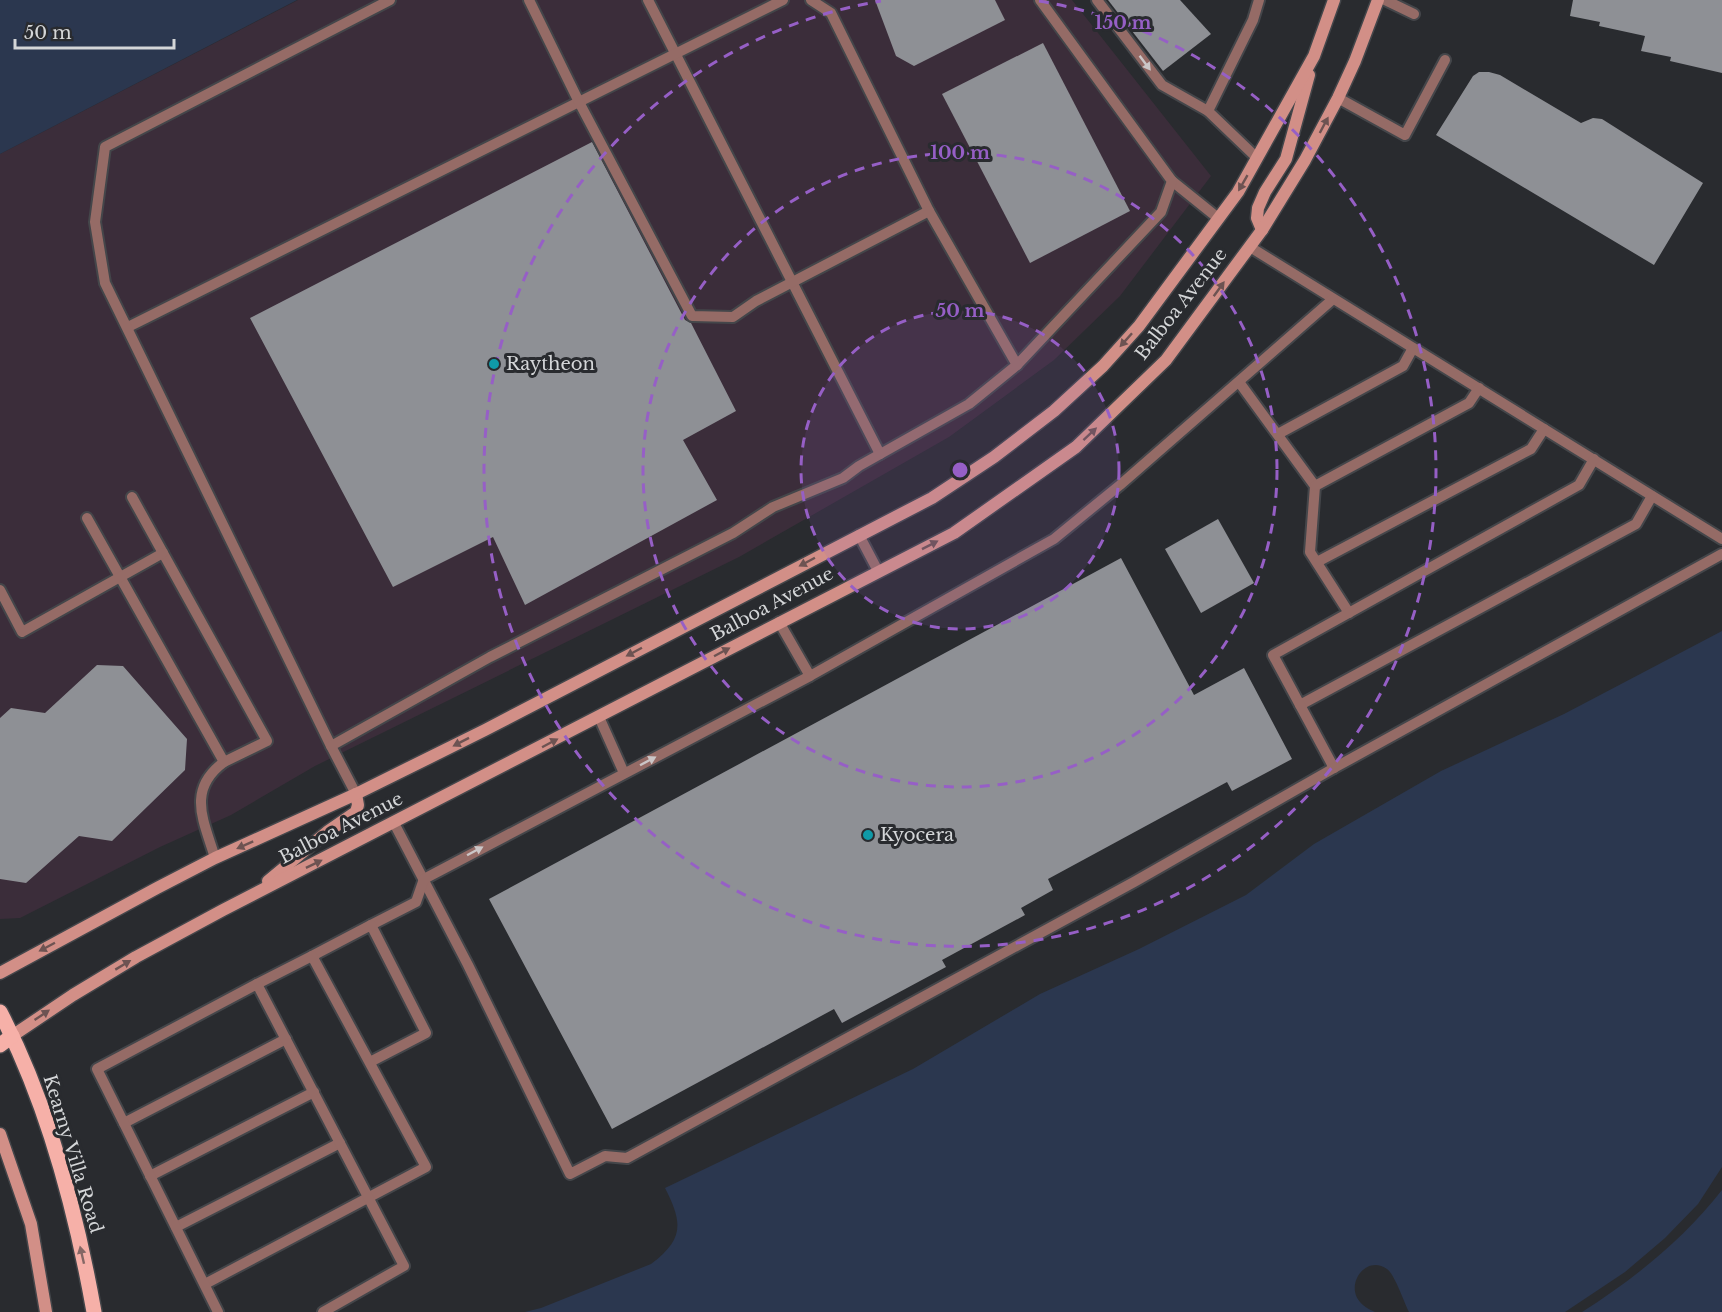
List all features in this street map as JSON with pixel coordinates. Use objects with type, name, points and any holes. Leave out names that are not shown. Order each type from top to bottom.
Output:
[{"type":"main road","name":"Balboa Avenue","points":[[0,974],[215,858],[356,794],[485,730],[932,498],[994,457],[1054,411],[1102,366],[1139,326],[1238,192],[1314,56],[1334,0]]},
{"type":"main road","name":"Balboa Avenue","points":[[6,1040],[73,995],[136,957],[252,894],[954,533],[1076,447],[1166,360],[1262,230],[1305,160],[1338,98],[1378,0]]},
{"type":"main road","points":[[1262,230],[1257,218],[1258,208],[1265,192],[1286,159],[1314,56]]},
{"type":"main road","points":[[252,894],[327,832],[356,812],[358,805],[356,794]]},
{"type":"main road","name":"Kearny Villa Road","points":[[0,1012],[6,1040],[38,1098],[72,1207],[94,1312]]},
{"type":"main road","points":[[0,1134],[31,1224],[46,1312]]},
{"type":"lane","points":[[356,794],[105,283],[95,222],[105,147],[390,0]]},
{"type":"lane","points":[[529,0],[579,102],[692,316],[733,317],[756,301],[928,211]]},
{"type":"lane","points":[[648,0],[880,454]]},
{"type":"lane","points":[[128,327],[783,0]]},
{"type":"lane","points":[[811,0],[831,13],[928,211],[1017,365]]},
{"type":"lane","points":[[1040,0],[1172,181],[1218,218]]},
{"type":"lane","points":[[1097,0],[1162,85],[1208,111],[1257,158]]},
{"type":"lane","points":[[1208,111],[1252,20],[1259,0]]},
{"type":"lane","points":[[1385,0],[1414,14]]},
{"type":"lane","points":[[1338,98],[1405,135],[1445,60]]},
{"type":"lane","points":[[332,746],[490,657],[733,533],[773,507],[843,478],[858,466],[969,404],[1017,365],[1161,212],[1172,181]]},
{"type":"lane","points":[[1250,246],[1722,539]]},
{"type":"lane","points":[[219,1312],[97,1069],[416,902],[424,879],[810,676],[1054,539],[1120,486],[1334,298]]},
{"type":"lane","points":[[1278,434],[1403,366],[1413,348]]},
{"type":"lane","points":[[1239,382],[1315,486],[1310,552],[1349,613]]},
{"type":"lane","points":[[1315,486],[1469,403],[1479,388]]},
{"type":"lane","points":[[1317,562],[1531,449],[1544,429]]},
{"type":"lane","points":[[1334,768],[1273,655],[1579,485],[1594,459]]},
{"type":"lane","points":[[1300,705],[1636,524],[1653,496]]},
{"type":"lane","points":[[132,497],[267,741],[224,762],[212,771],[204,783],[200,797],[201,812],[215,858]]},
{"type":"lane","points":[[87,518],[224,762]]},
{"type":"lane","points":[[859,535],[878,571]]},
{"type":"lane","points":[[0,590],[22,632],[163,553]]},
{"type":"lane","points":[[394,823],[570,1174],[605,1156],[627,1158],[1123,888],[1334,768],[1722,554]]},
{"type":"lane","points":[[779,622],[810,676]]},
{"type":"lane","points":[[599,717],[624,773]]},
{"type":"lane","points":[[370,1062],[426,1034],[371,925]]},
{"type":"lane","points":[[205,1284],[426,1167],[312,956]]},
{"type":"lane","points":[[257,984],[404,1266],[323,1312]]},
{"type":"lane","points":[[124,1123],[286,1039]]},
{"type":"lane","points":[[150,1176],[314,1092]]},
{"type":"lane","points":[[176,1227],[340,1143]]},
{"type":"shaded area","points":[[0,0],[297,0],[0,154]]},
{"type":"shaded area","points":[[298,0],[1072,0],[1211,176],[1120,296],[1054,360],[949,437],[739,557],[315,766],[231,815],[160,847],[20,918],[0,919],[0,154]]},
{"type":"shaded area","points":[[1722,631],[1722,1167],[1698,1204],[1665,1238],[1625,1272],[1565,1312],[1409,1312],[1390,1272],[1379,1265],[1371,1265],[1359,1275],[1355,1290],[1357,1298],[1363,1305],[1375,1312],[525,1312],[541,1308],[651,1264],[662,1255],[675,1238],[677,1230],[675,1211],[665,1188],[913,1069],[1040,994],[1139,949],[1246,895],[1314,844],[1441,771],[1564,714]]},
{"type":"shaded area","points":[[1722,1190],[1722,1312],[1582,1312],[1657,1257],[1691,1225]]},
{"type":"building","points":[[875,0],[995,0],[1005,20],[914,66],[896,56]]},
{"type":"building","points":[[1108,0],[1180,0],[1211,34],[1163,71]]},
{"type":"building","points":[[1573,0],[1722,0],[1722,73],[1670,61],[1671,57],[1641,51],[1645,36],[1599,26],[1600,22],[1570,16]]},
{"type":"building","points":[[1043,43],[1130,211],[1030,263],[942,94]]},
{"type":"building","points":[[1479,72],[1500,75],[1581,123],[1593,118],[1602,119],[1703,183],[1654,265],[1436,135],[1473,76]]},
{"type":"building","name":"Raytheon","points":[[592,142],[685,320],[691,323],[736,411],[683,440],[717,500],[525,605],[493,537],[393,587],[250,318]]},
{"type":"building","points":[[1218,519],[1254,583],[1201,613],[1165,549]]},
{"type":"building","name":"Kyocera","points":[[1121,558],[1194,695],[1244,668],[1292,759],[1232,791],[1227,782],[1048,879],[1053,890],[1021,908],[1025,915],[942,960],[946,967],[842,1023],[834,1009],[612,1129],[489,899]]},
{"type":"building","points":[[97,665],[123,666],[187,739],[185,770],[112,841],[79,836],[26,883],[0,879],[0,718],[11,708],[45,713]]},
{"type":"place","name":"Raytheon","points":[[494,364]]},
{"type":"place","name":"Kyocera","points":[[868,835]]}]
